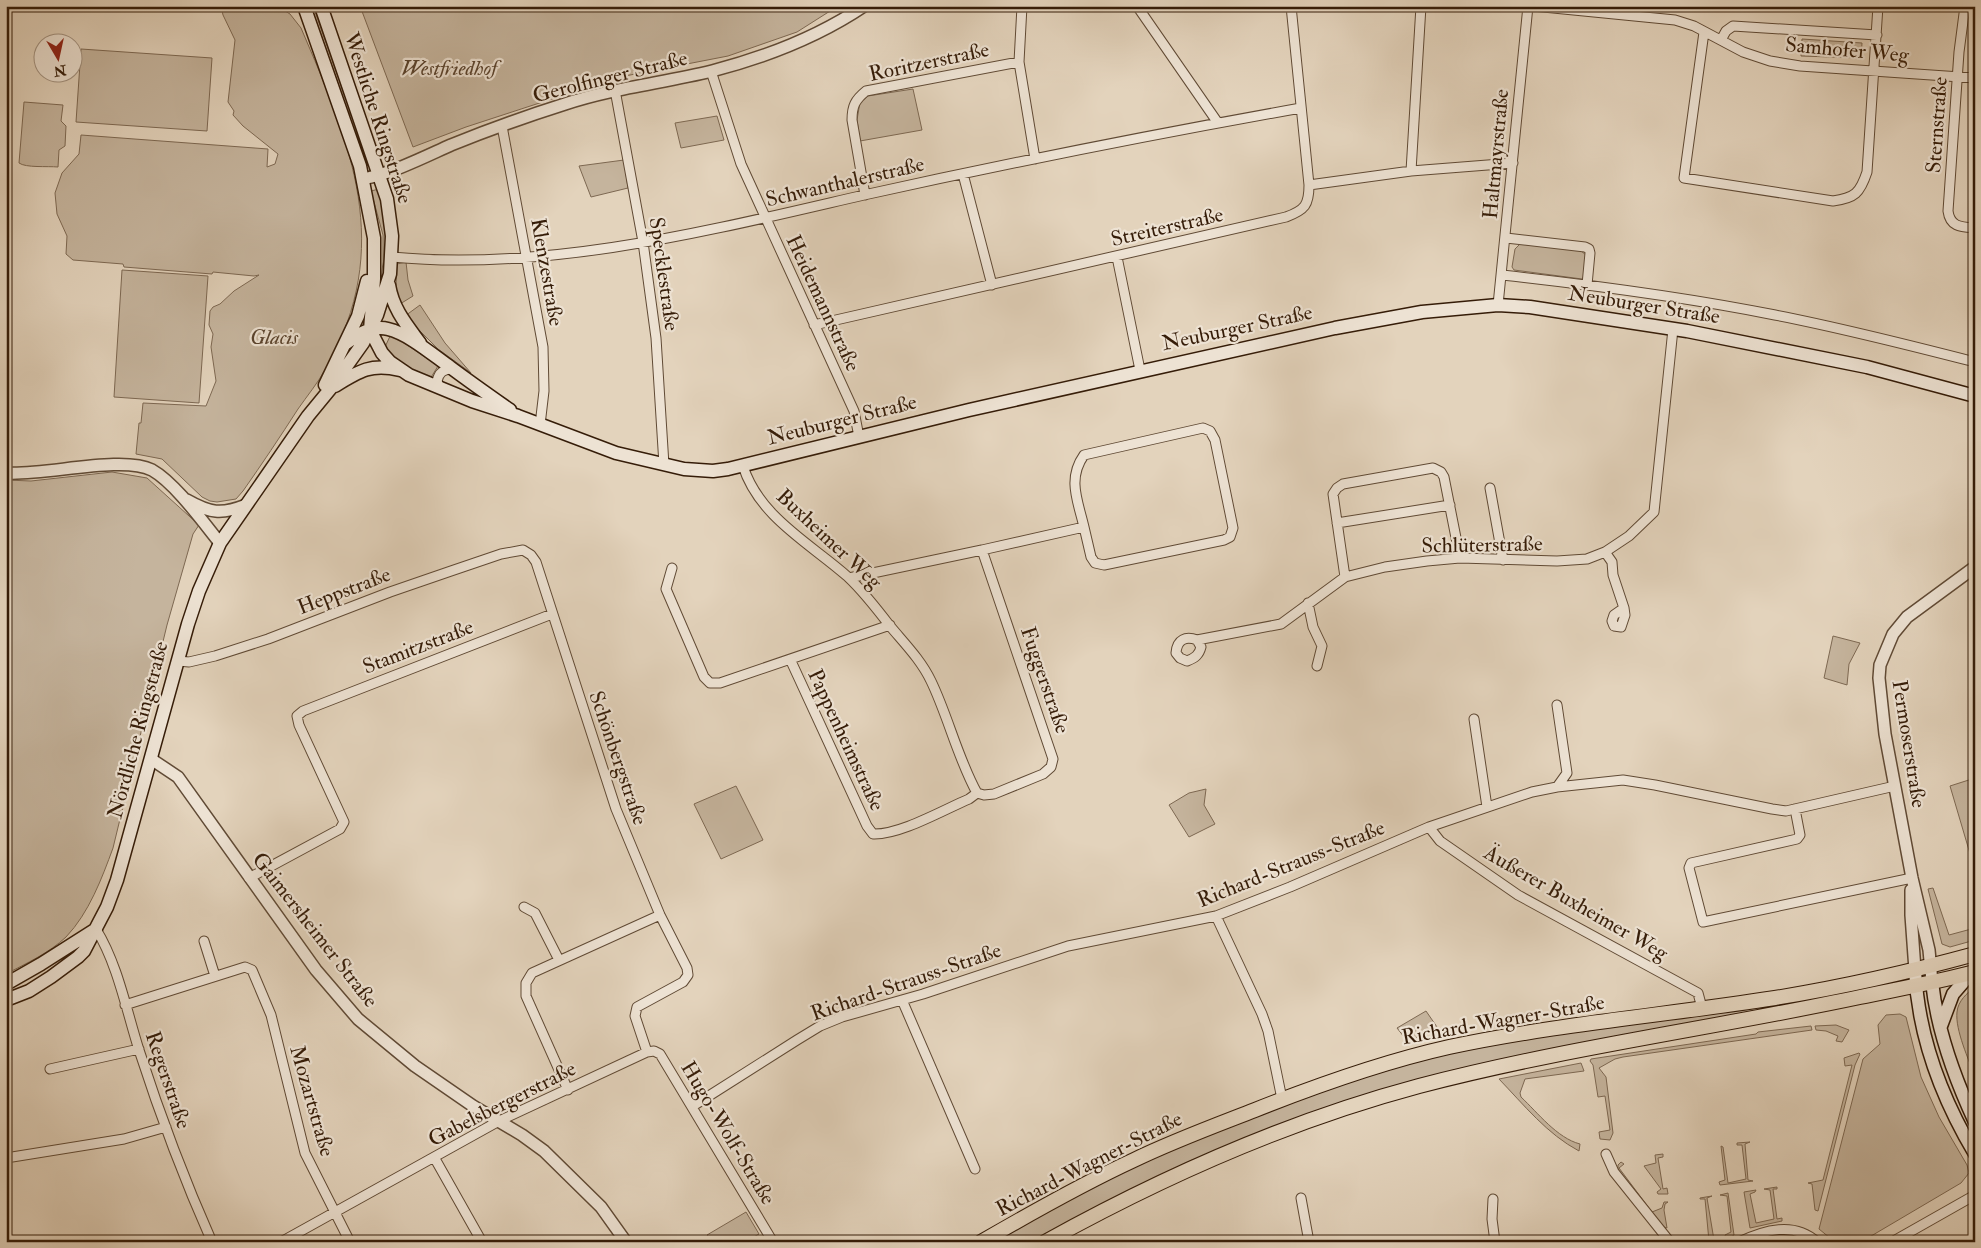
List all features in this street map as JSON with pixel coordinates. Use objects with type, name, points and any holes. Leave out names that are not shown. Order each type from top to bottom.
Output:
[{"type":"main road","name":"Westliche Ringstraße","points":[[304,6],[355,150],[372,223],[374,250],[370,330]]},
{"type":"main road","name":"Westliche Ringstraße","points":[[220,543],[313,409],[331,388],[357,351],[378,315],[388,282],[392,256],[390,217],[380,176],[321,6]]},
{"type":"main road","name":"Westliche Ringstraße","points":[[313,409],[358,316],[374,250]]},
{"type":"main road","name":"Neuburger Straße","points":[[388,282],[392,300],[398,313],[423,347]]},
{"type":"main road","name":"Neuburger Straße","points":[[331,388],[366,368],[382,367],[400,370],[489,408],[518,416],[616,453],[695,471],[713,471],[743,466],[1140,370],[1372,320],[1444,309],[1498,305],[1530,307],[1673,329],[1867,367],[1975,396]]},
{"type":"main road","name":"Neuburger Straße","points":[[400,370],[382,353],[370,330],[387,328],[423,347],[518,416]]},
{"type":"main road","points":[[345,344],[353,337],[370,330]]},
{"type":"main road","name":"Nördliche Ringstraße","points":[[6,1000],[28,991],[68,965],[84,951],[96,929],[117,880],[199,591],[220,543]]},
{"type":"main road","points":[[6,984],[96,929]]},
{"type":"main road","name":"Richard-Wagner-Straße","points":[[981,1242],[1132,1160],[1182,1138],[1282,1099],[1388,1062],[1528,1031],[1776,998],[1915,970],[1975,954]]},
{"type":"main road","points":[[1915,970],[1917,1001],[1923,1034],[1933,1067],[1957,1123],[1975,1154]]},
{"type":"main road","points":[[1941,1026],[1953,994],[1973,972]]},
{"type":"main road","name":"Richard-Wagner-Straße","points":[[1045,1242],[1064,1238],[1136,1194],[1197,1165],[1258,1140],[1379,1098],[1467,1075],[1580,1050],[1806,1008],[1916,986],[1973,972]]},
{"type":"main road","points":[[1932,982],[1949,1057],[1962,1094],[1975,1122]]},
{"type":"street","name":"Gerolfinger Straße","points":[[363,179],[380,176],[502,126],[567,103],[615,90],[711,71],[780,50],[819,34],[864,6]]},
{"type":"street","points":[[1022,6],[1019,62],[1035,159]]},
{"type":"street","points":[[1137,6],[1218,123]]},
{"type":"street","points":[[1291,6],[1309,185],[1411,172],[1512,163]]},
{"type":"street","points":[[1411,172],[1421,6]]},
{"type":"street","name":"Haltmayrstraße","points":[[1498,305],[1528,6]]},
{"type":"street","name":"Samhofer Weg","points":[[1533,6],[1624,11],[1675,20],[1694,26],[1743,52],[1770,61],[1800,66],[1975,78]]},
{"type":"street","points":[[1704,32],[1684,178],[1833,201],[1849,199],[1862,187],[1867,172],[1878,6]]},
{"type":"street","name":"Sternstraße","points":[[1965,6],[1948,211],[1949,218],[1953,223],[1960,227],[1975,228]]},
{"type":"street","name":"Samhofer Weg","points":[[1721,40],[1726,31],[1733,26],[1877,35]]},
{"type":"street","name":"Roritzerstraße","points":[[865,195],[852,120],[852,108],[857,99],[866,91],[1019,62]]},
{"type":"street","name":"Heidemannstraße","points":[[711,71],[741,164],[854,411],[858,437]]},
{"type":"street","name":"Specklestraße","points":[[615,90],[643,242],[656,338],[664,465]]},
{"type":"street","name":"Schwanthalerstraße","points":[[392,256],[476,260],[643,242],[765,218],[1035,159],[1301,108]]},
{"type":"street","name":"Klenzestraße","points":[[502,126],[543,347],[544,391],[540,425]]},
{"type":"street","points":[[963,174],[992,285]]},
{"type":"street","name":"Streiterstraße","points":[[814,325],[1286,217],[1299,212],[1306,205],[1309,198],[1309,185]]},
{"type":"street","name":"Neuburger Straße","points":[[1506,238],[1585,247],[1589,250],[1590,254],[1587,285]]},
{"type":"street","points":[[1117,256],[1140,370]]},
{"type":"street","name":"Neuburger Straße","points":[[1502,275],[1587,285],[1775,315],[1884,339],[1975,362]]},
{"type":"street","name":"Schlüterstraße","points":[[1197,640],[1281,624],[1345,577],[1385,567],[1426,560],[1460,558],[1558,561],[1587,559],[1605,552],[1629,536],[1654,512],[1673,329]]},
{"type":"street","points":[[440,387],[437,381],[439,374],[444,370],[452,369]]},
{"type":"street","points":[[1203,428],[1210,432],[1216,440],[1233,528],[1230,537],[1224,540],[1104,565],[1095,563],[1091,557],[1084,527],[1074,480],[1076,465],[1084,455],[1203,428]]},
{"type":"street","points":[[6,474],[107,465],[130,466],[151,470],[184,498],[220,543]]},
{"type":"street","name":"Buxheimer Weg","points":[[743,466],[750,482],[765,506],[801,539],[849,578],[872,602],[914,654],[930,680],[977,793]]},
{"type":"street","points":[[1345,577],[1333,494],[1337,488],[1343,484],[1433,468],[1444,476],[1460,558]]},
{"type":"street","points":[[1490,488],[1503,560]]},
{"type":"street","points":[[184,498],[211,511],[222,512],[246,505]]},
{"type":"street","points":[[1337,523],[1450,505]]},
{"type":"street","points":[[849,578],[1084,527]]},
{"type":"street","name":"Heppstraße","points":[[178,660],[189,662],[215,656],[268,639],[390,592],[500,554],[523,550]]},
{"type":"street","name":"Schönbergstraße","points":[[523,550],[531,555],[536,562],[616,808],[660,915],[687,968],[688,975],[683,982],[637,1007],[635,1016],[647,1052]]},
{"type":"street","name":"Fuggerstraße","points":[[873,834],[884,834],[898,829],[969,799],[977,793],[984,795],[994,794],[1043,774],[1051,768],[1053,759],[982,550]]},
{"type":"street","points":[[1605,552],[1612,562],[1613,575],[1624,608]]},
{"type":"street","name":"Permoserstraße","points":[[1932,982],[1925,932],[1912,878],[1885,734],[1879,678],[1883,654],[1893,634],[1907,617],[1975,567]]},
{"type":"street","points":[[672,568],[666,589],[704,677],[710,683],[720,683],[890,625]]},
{"type":"street","points":[[1308,603],[1313,628],[1322,646],[1317,666]]},
{"type":"street","name":"Stamitzstraße","points":[[249,878],[340,829],[344,822],[299,725],[297,716],[303,711],[552,614]]},
{"type":"street","name":"Pappenheimstraße","points":[[790,659],[866,826],[873,834]]},
{"type":"street","points":[[1557,705],[1567,773],[1557,787]]},
{"type":"street","points":[[1474,719],[1487,807]]},
{"type":"street","name":"Gaimersheimer Straße","points":[[152,759],[178,777],[316,970],[358,1020],[415,1066],[472,1106],[499,1121],[544,1151],[601,1207],[626,1242]]},
{"type":"street","name":"Richard-Strauss-Straße","points":[[693,1106],[820,1026],[842,1017],[902,1000],[1068,946],[1216,916],[1290,887],[1429,827],[1532,792],[1557,787],[1623,780],[1772,809],[1795,809],[1895,786]]},
{"type":"street","points":[[1795,809],[1800,835],[1797,839],[1691,863],[1689,868],[1703,922],[1912,878]]},
{"type":"street","name":"Äußerer Buxheimer Weg","points":[[1429,827],[1440,841],[1518,895],[1698,993],[1702,1008]]},
{"type":"street","name":"Permoserstraße","points":[[1912,878],[1911,915],[1915,970]]},
{"type":"street","points":[[524,907],[535,913],[559,960]]},
{"type":"street","points":[[568,1090],[526,996],[526,983],[532,974],[559,960],[660,915]]},
{"type":"street","points":[[1216,916],[1262,1014],[1270,1038],[1282,1099]]},
{"type":"street","name":"Regerstraße","points":[[96,929],[108,949],[139,1049],[166,1127],[185,1180],[212,1242]]},
{"type":"street","points":[[125,1005],[216,976],[204,941]]},
{"type":"street","name":"Mozartstraße","points":[[216,976],[249,967],[252,970],[271,1015],[305,1153],[350,1242]]},
{"type":"street","points":[[902,1000],[975,1169]]},
{"type":"street","points":[[50,1070],[139,1049]]},
{"type":"street","name":"Hugo-Wolf-Straße","points":[[647,1052],[654,1051],[660,1054],[773,1242]]},
{"type":"street","name":"Gabelsbergerstraße","points":[[280,1242],[499,1121],[647,1052]]},
{"type":"street","points":[[6,1158],[124,1139],[166,1127]]},
{"type":"street","points":[[1606,1154],[1614,1172],[1670,1242]]},
{"type":"street","points":[[434,1157],[482,1242]]},
{"type":"street","points":[[1892,1242],[1975,1195]]},
{"type":"street","points":[[1301,1198],[1309,1242]]},
{"type":"street","points":[[1493,1199],[1492,1219],[1495,1242]]},
{"type":"street","points":[[1738,1242],[1758,1234],[1782,1229],[1801,1231],[1817,1242]]},
{"type":"green space","name":"Glacis","points":[[221,6],[277,6],[290,14],[301,28],[336,113],[349,155],[358,196],[362,238],[358,280],[347,323],[326,368],[243,491],[236,499],[217,502],[202,497],[162,459],[136,454],[139,423],[141,423],[143,403],[206,406],[216,381],[211,347],[213,334],[209,325],[210,311],[234,291],[259,275],[213,272],[212,274],[124,267],[123,264],[73,260],[66,254],[67,236],[57,214],[55,193],[62,173],[79,154],[81,135],[268,149],[267,167],[275,164],[278,154],[243,126],[233,115],[234,111],[228,102],[235,40],[223,15]]},
{"type":"green space","points":[[310,6],[313,6],[345,97],[351,104],[372,168],[370,168],[352,117],[346,108]]},
{"type":"green space","name":"Westfriedhof","points":[[360,6],[838,6],[797,32],[728,56],[589,83],[564,95],[466,127],[413,147]]},
{"type":"green space","points":[[1802,39],[1862,43],[1861,58],[1801,56]]},
{"type":"green space","points":[[82,49],[212,58],[207,131],[76,122],[79,82],[82,82]]},
{"type":"green space","points":[[913,89],[922,130],[860,141],[857,120],[860,102],[868,96]]},
{"type":"green space","points":[[24,102],[63,105],[61,121],[66,126],[65,146],[59,150],[58,167],[22,165],[19,163]]},
{"type":"green space","points":[[717,116],[724,140],[681,148],[675,123]]},
{"type":"green space","points":[[624,160],[628,188],[591,197],[579,166]]},
{"type":"green space","points":[[379,189],[385,225],[386,262],[380,290],[383,235],[371,191]]},
{"type":"green space","points":[[1520,244],[1580,250],[1587,256],[1585,275],[1582,279],[1514,270],[1512,267],[1515,249]]},
{"type":"green space","points":[[406,262],[408,280],[413,296],[400,304],[396,287],[397,264]]},
{"type":"green space","points":[[122,270],[208,276],[199,403],[114,397]]},
{"type":"green space","points":[[420,305],[445,343],[471,373],[438,349],[405,316]]},
{"type":"green space","points":[[391,334],[438,366],[430,379],[402,367],[385,347]]},
{"type":"green space","points":[[112,472],[147,478],[199,525],[193,534],[167,625],[113,848],[99,883],[88,906],[66,937],[45,953],[6,974],[6,480],[31,481]]},
{"type":"green space","points":[[1833,636],[1860,643],[1849,664],[1847,685],[1824,678]]},
{"type":"green space","points":[[1975,778],[1975,857],[1971,857],[1950,786]]},
{"type":"green space","points":[[736,786],[763,840],[721,859],[694,804]]},
{"type":"green space","points":[[1206,789],[1204,805],[1215,824],[1189,837],[1169,805],[1189,793]]},
{"type":"green space","points":[[1933,888],[1949,935],[1975,928],[1975,940],[1950,947],[1942,944],[1928,889]]},
{"type":"green space","points":[[1886,982],[1887,984],[1471,1070],[1306,1118],[1192,1160],[1098,1207],[1036,1242],[990,1242],[1150,1155],[1366,1075],[1446,1054],[1528,1038]]},
{"type":"green space","points":[[1975,987],[1975,1077],[1958,1027],[1957,1012],[1961,1001]]},
{"type":"green space","points":[[1426,1011],[1437,1027],[1408,1042],[1397,1028]]},
{"type":"green space","points":[[1900,1014],[1906,1017],[1921,1077],[1939,1117],[1967,1165],[1969,1173],[1961,1183],[1861,1242],[1833,1242],[1819,1229],[1863,1059],[1880,1044],[1878,1025],[1886,1015]]},
{"type":"green space","points":[[1836,1025],[1849,1030],[1842,1042],[1836,1041],[1838,1036],[1826,1031],[1816,1030],[1815,1026]]},
{"type":"green space","points":[[1811,1026],[1812,1030],[1615,1059],[1599,1068],[1606,1077],[1613,1133],[1610,1140],[1600,1139],[1599,1132],[1610,1130],[1605,1096],[1598,1097],[1591,1059],[1756,1034],[1758,1032]]},
{"type":"green space","points":[[1859,1053],[1818,1211],[1815,1210],[1812,1184],[1808,1183],[1823,1180],[1852,1065],[1845,1066],[1844,1058]]},
{"type":"green space","points":[[1581,1063],[1584,1071],[1525,1079],[1520,1093],[1521,1097],[1556,1131],[1580,1144],[1579,1151],[1546,1128],[1499,1079]]},
{"type":"green space","points":[[1750,1142],[1745,1144],[1748,1180],[1753,1181],[1720,1185],[1719,1182],[1725,1180],[1721,1146],[1723,1147],[1728,1183],[1746,1179],[1742,1145],[1737,1145],[1737,1143]]},
{"type":"green space","points":[[1663,1154],[1663,1157],[1658,1158],[1663,1189],[1667,1188],[1668,1194],[1658,1194],[1657,1192],[1661,1189],[1644,1166],[1656,1163],[1655,1155]]},
{"type":"green space","points":[[1621,1162],[1624,1164],[1619,1168],[1652,1212],[1662,1208],[1664,1202],[1668,1202],[1665,1204],[1664,1210],[1667,1228],[1664,1227],[1618,1170],[1618,1165]]},
{"type":"green space","points":[[1777,1187],[1777,1189],[1773,1189],[1777,1219],[1782,1218],[1782,1221],[1750,1228],[1744,1192],[1756,1190],[1750,1194],[1756,1223],[1774,1219],[1770,1190],[1764,1189]]},
{"type":"green space","points":[[1728,1193],[1734,1235],[1723,1242],[1704,1242],[1709,1241],[1705,1199],[1700,1198],[1712,1196],[1707,1198],[1714,1240],[1726,1238],[1725,1235],[1731,1232],[1727,1196],[1720,1195]]},
{"type":"green space","points":[[746,1212],[759,1234],[745,1242],[712,1242],[707,1235]]}]
